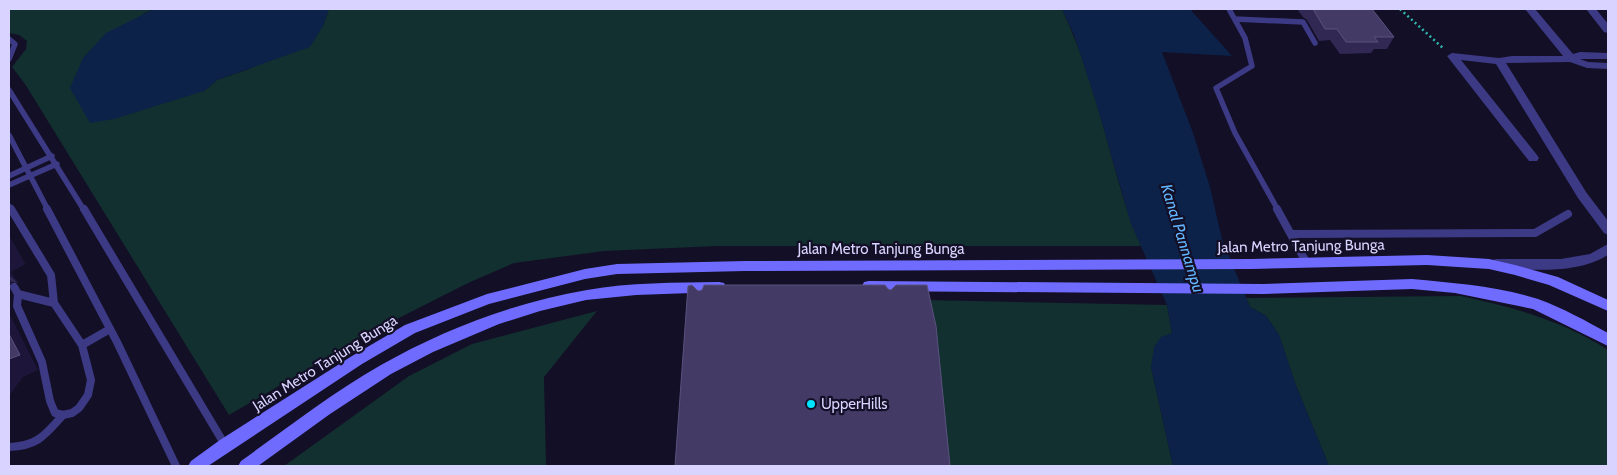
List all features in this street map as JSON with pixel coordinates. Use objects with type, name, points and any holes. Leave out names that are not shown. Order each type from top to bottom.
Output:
[{"type":"main road","name":"Jalan Metro Tanjung Bunga","points":[[196,466],[224,445],[357,360],[410,329],[487,299],[585,274],[617,270],[745,266],[1141,265],[1427,260],[1489,264],[1553,281],[1608,306]]},
{"type":"main road","points":[[860,286],[889,290],[1263,289],[1403,284],[1455,288],[1536,304],[1570,319],[1608,340]]},
{"type":"main road","points":[[246,466],[320,413],[406,358],[490,321],[535,306],[586,295],[629,290],[696,291],[732,287]]},
{"type":"street","points":[[1530,9],[1571,60]]},
{"type":"street","points":[[1591,9],[1608,30]]},
{"type":"street","points":[[1571,60],[1580,55],[1608,56]]},
{"type":"street","points":[[1452,56],[1499,61],[1512,59],[1571,60],[1608,66]]},
{"type":"street","points":[[1452,56],[1534,158]]},
{"type":"street","points":[[1499,61],[1582,195],[1608,230]]},
{"type":"street","points":[[1489,264],[1540,266],[1561,264],[1593,258],[1608,249]]},
{"type":"lane","points":[[1229,9],[1245,38],[1252,66],[1216,88],[1225,115],[1306,262]]},
{"type":"lane","points":[[1235,19],[1303,22],[1315,43]]},
{"type":"lane","points":[[9,39],[15,44],[15,48],[9,58]]},
{"type":"lane","points":[[9,90],[54,160],[224,445]]},
{"type":"lane","points":[[9,135],[110,329],[176,466]]},
{"type":"lane","points":[[9,176],[27,168],[54,160]]},
{"type":"lane","points":[[9,185],[31,175],[54,160]]},
{"type":"lane","points":[[9,206],[51,275],[54,303],[82,345],[91,380],[88,395],[72,413],[63,415],[55,413],[50,401],[42,362],[17,306],[16,290],[54,303]]},
{"type":"lane","points":[[1292,234],[1535,233],[1568,214]]},
{"type":"lane","points":[[82,345],[110,329]]},
{"type":"lane","points":[[9,447],[33,445],[42,439],[63,415]]},
{"type":"path","points":[[1400,9],[1452,56]]},
{"type":"green space","points":[[9,9],[154,9],[143,14],[204,91],[217,80],[249,69],[323,26],[329,9],[1062,9],[1077,43],[1089,79],[1124,199],[1141,246],[717,246],[604,251],[514,263],[468,283],[381,327],[229,415],[25,84],[12,67],[26,49],[27,41],[19,35],[9,33]]},
{"type":"green space","points":[[1461,296],[1537,316],[1574,331],[1608,350],[1608,466],[1329,466],[1295,383],[1279,335],[1266,316],[1250,307],[1246,298]]},
{"type":"green space","points":[[925,300],[1167,305],[1172,333],[1151,367],[1173,466],[945,466]]},
{"type":"green space","points":[[597,311],[544,377],[546,466],[284,466],[409,376],[472,344]]},
{"type":"water","points":[[154,9],[329,9],[323,26],[310,47],[217,80],[204,91],[114,119],[90,123],[70,88],[83,58],[106,33]]},
{"type":"water","name":"Kanal Pannampu","points":[[1062,9],[1190,9],[1232,56],[1162,52],[1193,133],[1210,187],[1222,239],[1250,307],[1266,316],[1279,335],[1295,383],[1329,466],[1173,466],[1151,367],[1154,347],[1161,337],[1172,333],[1167,305],[1131,224],[1096,102],[1074,35]]},
{"type":"building","points":[[1313,9],[1372,9],[1394,37],[1374,37],[1378,42],[1346,42],[1337,29],[1325,29]]},
{"type":"building","name":"UpperHills","points":[[692,285],[698,291],[702,290],[704,285],[885,285],[891,290],[896,285],[927,285],[936,326],[950,466],[675,466],[688,286]]},
{"type":"building","points":[[9,334],[20,355],[9,359]]},
{"type":"place","name":"UpperHills","points":[[811,404]]}]
